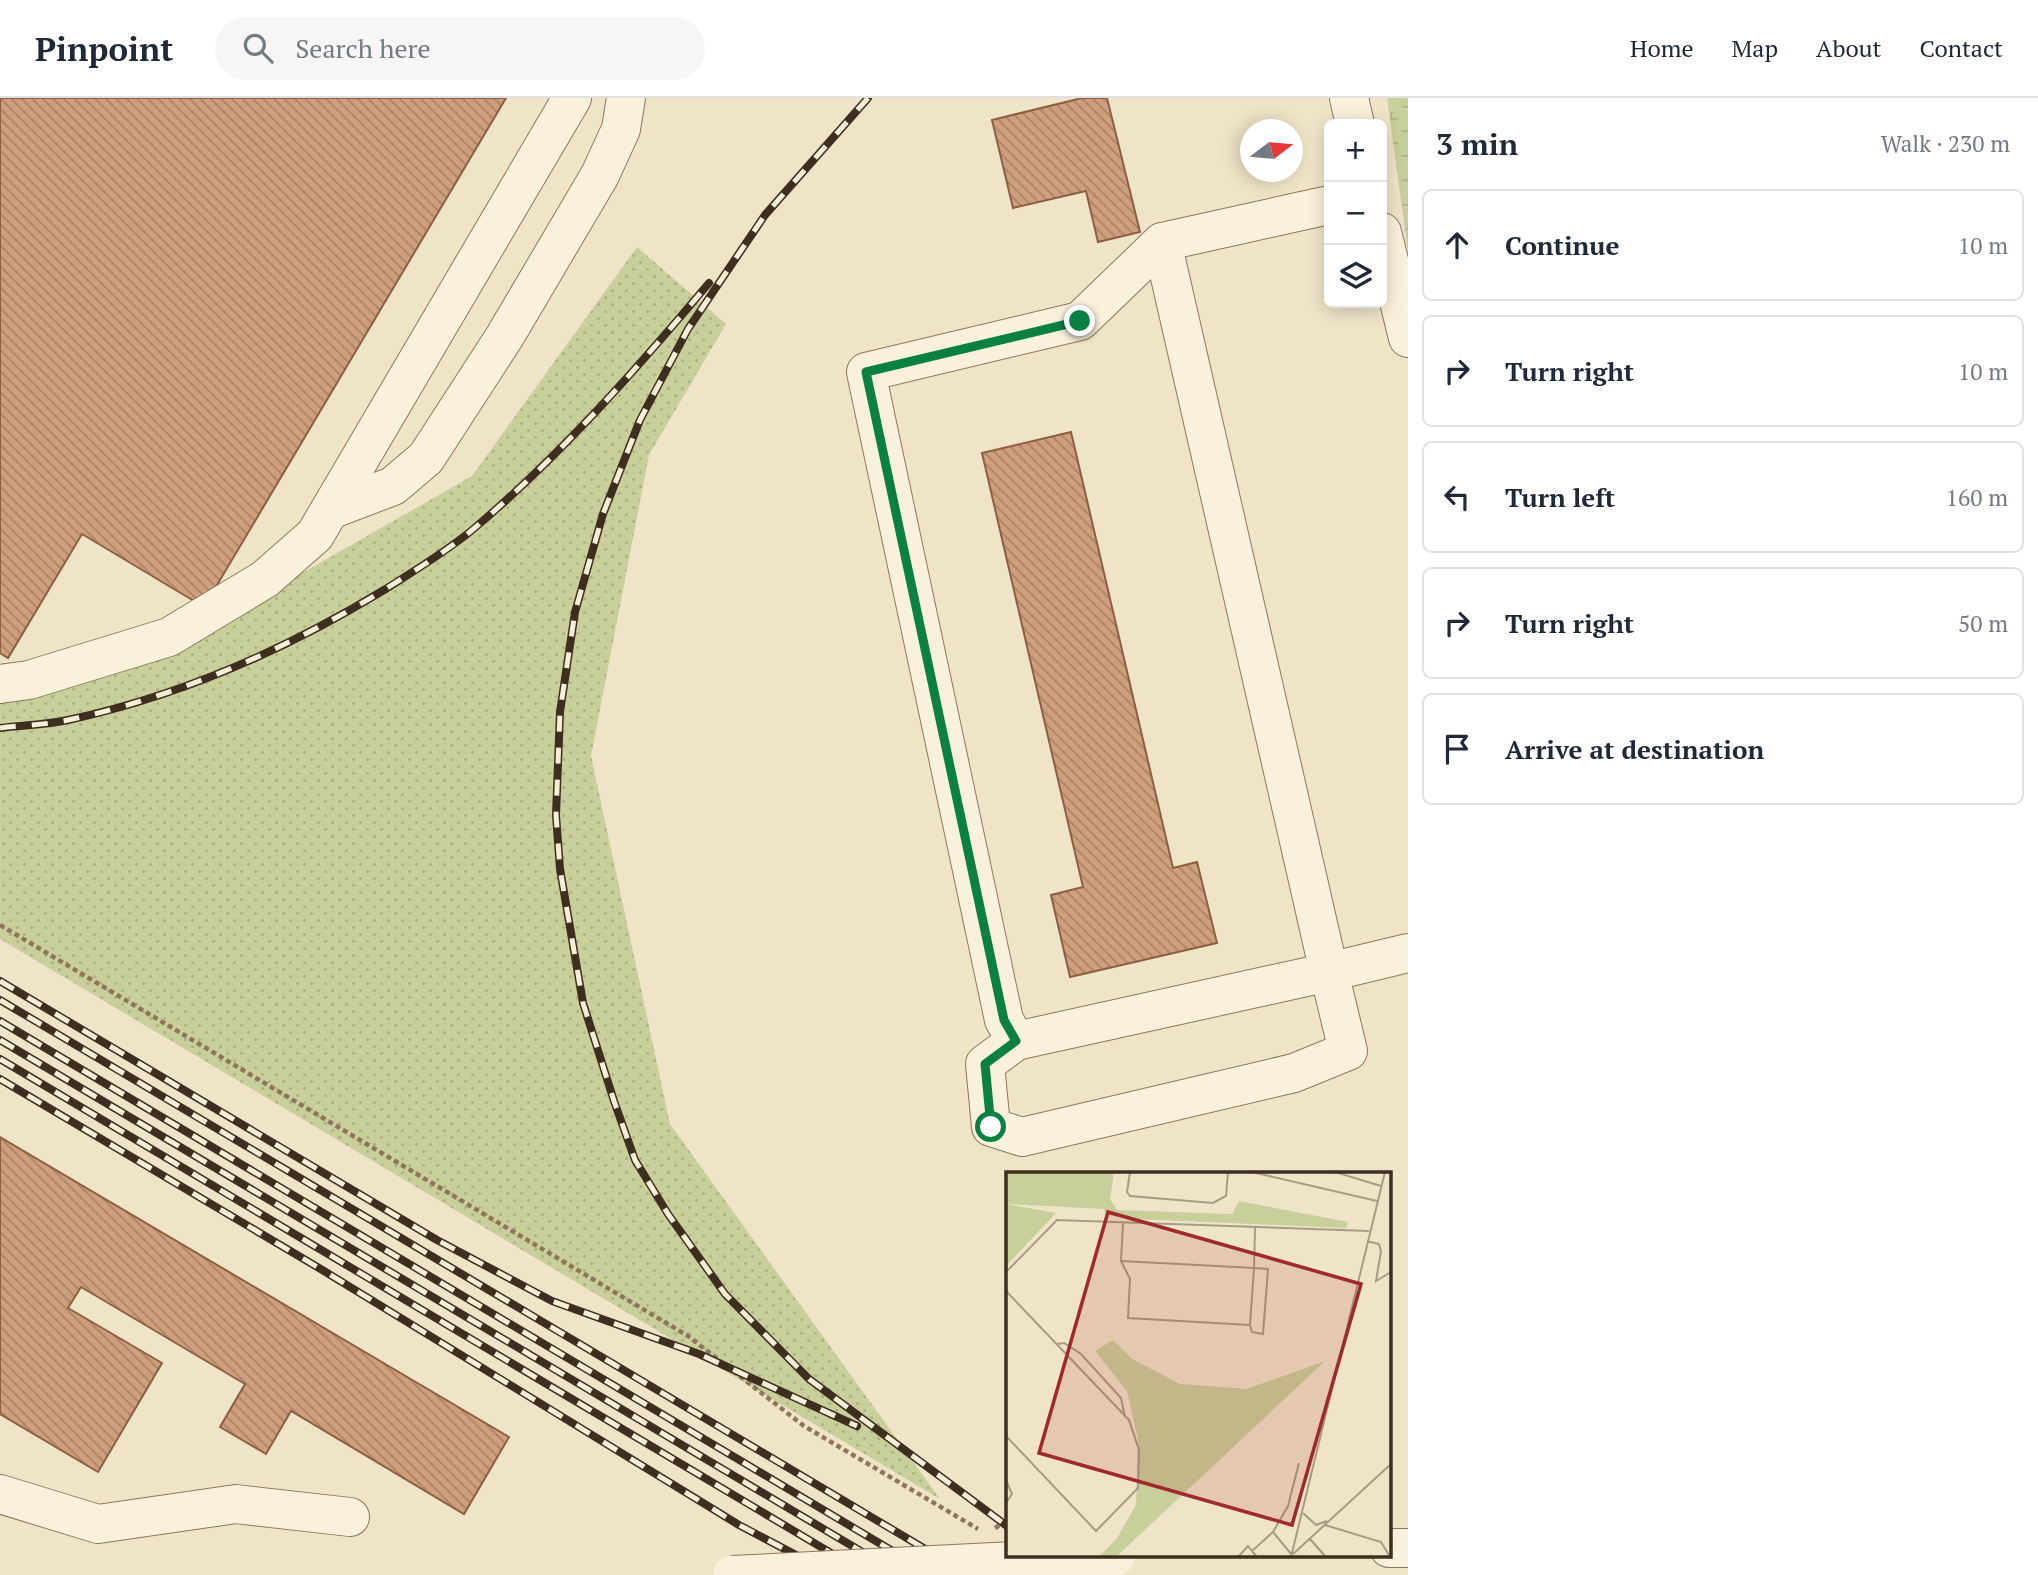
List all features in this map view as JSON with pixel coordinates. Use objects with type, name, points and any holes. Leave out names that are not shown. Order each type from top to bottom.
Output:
[{"type":"street","points":[[0,684],[29,680],[169,637],[265,579],[315,535],[572,98]]},
{"type":"street","points":[[330,510],[393,486],[426,458],[505,336],[600,175],[621,129],[626,98]]},
{"type":"street","points":[[1349,98],[1354,119]]},
{"type":"street","points":[[1016,1041],[1004,1020],[866,372],[1080,321],[1162,242],[1324,206]]},
{"type":"street","points":[[1162,242],[1329,972],[1348,1051],[1294,1073],[1022,1137],[991,1127],[985,1064],[1016,1041],[1329,972],[1408,953]]},
{"type":"street","points":[[1385,245],[1408,338]]},
{"type":"street","points":[[0,1494],[98,1524],[236,1504],[350,1517]]},
{"type":"street","points":[[732,1575],[1076,1558]]},
{"type":"path","points":[[0,925],[688,1336],[804,1426],[985,1533],[1006,1522]]},
{"type":"green space","points":[[1387,98],[1408,98],[1408,250],[1407,245]]},
{"type":"green space","points":[[637,247],[726,324],[649,455],[591,756],[670,1124],[940,1499],[0,939],[0,669],[232,613],[472,476]]},
{"type":"building","points":[[0,98],[506,98],[204,607],[82,534],[8,658],[0,653]]},
{"type":"building","points":[[1082,98],[1107,98],[1140,232],[1098,242],[1086,191],[1013,208],[992,120]]},
{"type":"building","points":[[1071,432],[1173,868],[1197,862],[1217,943],[1070,977],[1051,895],[1083,887],[982,453]]},
{"type":"building","points":[[0,1137],[509,1437],[464,1514],[291,1411],[266,1454],[220,1427],[245,1384],[81,1287],[68,1308],[162,1363],[98,1472],[0,1414]]},
{"type":"railway","points":[[868,98],[765,215],[688,329],[640,420],[603,514],[575,612],[560,712],[556,815],[560,869],[583,1003],[635,1160],[668,1214],[725,1294],[809,1379],[1006,1525]]},
{"type":"railway","points":[[0,728],[68,720],[110,710],[192,684],[309,632],[429,562],[461,539],[535,473],[624,381],[709,283]]},
{"type":"railway","points":[[0,981],[437,1240],[552,1301],[699,1354],[857,1426]]},
{"type":"railway","points":[[0,1000],[969,1575]]},
{"type":"railway","points":[[0,1021],[933,1575]]},
{"type":"railway","points":[[0,1040],[901,1575]]},
{"type":"railway","points":[[0,1059],[868,1575]]},
{"type":"railway","points":[[0,1079],[324,1271],[739,1525],[834,1575]]},
{"type":"railway","points":[[1052,1558],[1075,1575]]},
{"type":"route","points":[[991,1127],[985,1064],[1016,1041],[1004,1020],[866,372],[1080,321]]}]
